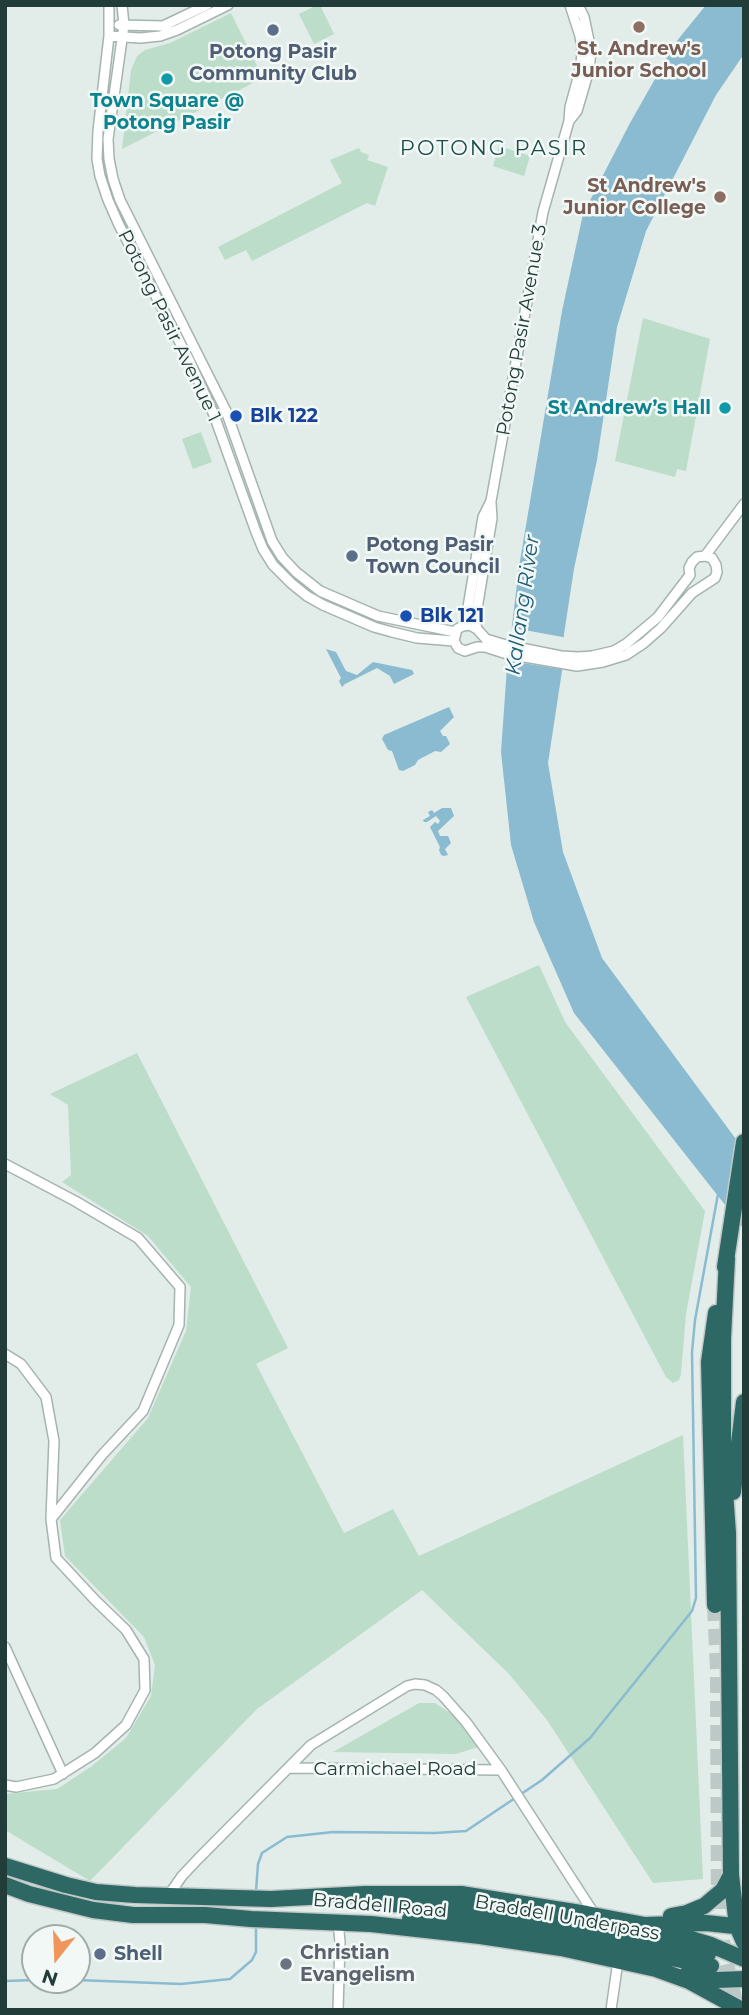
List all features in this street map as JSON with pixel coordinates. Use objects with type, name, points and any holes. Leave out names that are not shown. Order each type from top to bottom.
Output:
[{"type":"highway","points":[[715,1605],[709,1362],[744,1142]]},
{"type":"highway","points":[[656,1969],[716,1980],[738,1980],[741,1952],[740,1926],[731,1875],[728,1533],[723,1463],[723,1338],[727,1258]]},
{"type":"highway","points":[[728,1533],[744,1402]]},
{"type":"highway","name":"Braddell Road","points":[[5,1866],[96,1892],[169,1896],[338,1922],[489,1937],[561,1948],[656,1969],[689,1981],[741,2008]]},
{"type":"highway","points":[[620,1920],[662,1917],[697,1910],[718,1895],[731,1875]]},
{"type":"highway","name":"Braddell Underpass","points":[[5,1885],[93,1910],[133,1915],[205,1915],[258,1909],[460,1908],[565,1922],[712,1961]]},
{"type":"highway","name":"Braddell Road","points":[[258,1909],[365,1894],[461,1894],[595,1915],[645,1926],[706,1923],[740,1926]]},
{"type":"highway","points":[[645,1926],[741,1952]]},
{"type":"highway","points":[[689,1981],[706,1997],[713,2010]]},
{"type":"street","name":"Potong Pasir Avenue 1","points":[[108,5],[109,25],[97,131],[100,176],[119,225],[215,415],[263,549],[273,565],[291,583],[323,606],[391,632],[417,638],[455,637]]},
{"type":"street","name":"Potong Pasir Avenue 1","points":[[122,5],[124,25],[108,139],[113,179],[120,200],[226,411],[272,541],[296,572],[320,592],[378,616],[455,637],[461,650],[470,651],[481,639]]},
{"type":"street","points":[[109,25],[163,26],[207,5]]},
{"type":"street","points":[[108,36],[160,36],[228,5]]},
{"type":"street","name":"Potong Pasir Avenue 3","points":[[481,639],[475,621],[492,518],[491,501],[543,212],[581,67],[582,49],[576,18],[570,5]]},
{"type":"street","name":"Potong Pasir Avenue 3","points":[[569,121],[577,111],[589,70],[591,50],[584,17],[578,5]]},
{"type":"street","name":"Potong Pasir Avenue 3","points":[[463,625],[483,517],[491,501]]},
{"type":"street","points":[[690,575],[695,581],[704,584],[713,580],[717,572],[714,561],[705,556],[744,504]]},
{"type":"street","name":"Potong Pasir Avenue 1","points":[[577,662],[626,644],[658,618],[690,575],[692,562],[697,557],[705,556]]},
{"type":"street","name":"Potong Pasir Avenue 1","points":[[463,625],[470,625],[481,639],[507,654],[577,662],[603,662],[626,655],[644,643],[704,584]]},
{"type":"street","points":[[455,637],[463,625]]},
{"type":"street","points":[[5,1164],[138,1238],[180,1287],[178,1325],[143,1411],[102,1455],[51,1519]]},
{"type":"street","points":[[5,1354],[21,1364],[46,1397],[54,1441],[51,1519],[56,1558],[94,1600],[127,1630],[144,1659],[145,1690],[126,1726],[95,1753],[54,1779],[16,1787],[5,1785]]},
{"type":"street","points":[[5,1647],[63,1774]]},
{"type":"street","name":"Carmichael Road","points":[[169,1896],[198,1858],[311,1745],[407,1686],[415,1684],[425,1685],[443,1696],[466,1722],[501,1769],[595,1915]]},
{"type":"street","name":"Carmichael Road","points":[[289,1768],[501,1769]]},
{"type":"street","points":[[338,1922],[338,2010]]},
{"type":"street","points":[[611,2010],[618,1961]]},
{"type":"green space","points":[[320,5],[334,34],[314,44],[299,14]]},
{"type":"green space","points":[[231,13],[263,78],[122,149],[131,70],[137,56],[145,50],[170,43]]},
{"type":"green space","points":[[499,146],[530,156],[524,176],[493,166]]},
{"type":"green space","points":[[359,148],[361,152],[369,155],[367,160],[388,167],[375,206],[367,203],[252,261],[246,250],[225,260],[218,247],[342,183],[330,160]]},
{"type":"green space","points":[[643,318],[710,339],[686,471],[677,469],[675,477],[615,461]]},
{"type":"green space","points":[[201,432],[212,462],[193,469],[182,439]]},
{"type":"green space","points":[[539,965],[565,1022],[705,1211],[686,1314],[681,1374],[679,1380],[673,1383],[666,1377],[466,997]]},
{"type":"green space","points":[[137,1053],[288,1348],[256,1364],[344,1533],[393,1509],[419,1556],[683,1435],[703,1879],[653,1883],[547,1720],[509,1674],[422,1590],[257,1709],[90,1881],[5,1830],[5,1794],[57,1789],[92,1766],[126,1738],[151,1696],[155,1665],[144,1637],[65,1556],[60,1520],[148,1418],[186,1331],[191,1287],[148,1236],[62,1182],[71,1175],[68,1105],[50,1094]]},
{"type":"green space","points":[[419,1703],[435,1703],[453,1715],[478,1747],[456,1754],[333,1752]]},
{"type":"water","name":"Kallang River","points":[[706,5],[744,5],[744,54],[716,95],[646,231],[617,327],[597,460],[574,569],[548,763],[563,852],[602,958],[744,1150],[744,1229],[574,1013],[534,922],[511,845],[501,752],[507,667],[519,567],[562,311],[583,214],[676,42]]},
{"type":"water","points":[[326,649],[336,652],[346,671],[357,675],[373,662],[412,670],[414,674],[394,684],[390,676],[377,668],[342,687],[339,681],[341,678]]},
{"type":"water","points":[[449,707],[454,717],[440,731],[450,744],[441,752],[435,751],[418,760],[415,765],[403,771],[399,770],[392,751],[388,750],[382,739],[384,735]]},
{"type":"water","points":[[442,808],[451,808],[454,816],[438,831],[440,836],[448,836],[451,843],[445,849],[448,855],[444,856],[441,855],[430,827],[440,821],[436,816],[427,822],[423,820],[430,816],[428,812],[432,810],[434,813]]},
{"type":"pier","points":[[508,627],[568,638],[566,670],[504,660]]},
{"type":"waterway","points":[[256,1891],[258,1864],[262,1853],[287,1837],[333,1832],[466,1831],[542,1780],[590,1738],[692,1611],[696,1598],[692,1352],[695,1320],[718,1194]]},
{"type":"waterway","points":[[91,1981],[181,1984],[230,1979],[252,1960],[256,1952],[256,1926]]},
{"type":"waterway","points":[[5,1981],[21,1980]]},
{"type":"tunnel","points":[[715,1605],[718,1670],[719,1919],[737,2010]]},
{"type":"place","name":"St. Andrew's Junior School","points":[[639,27]]},
{"type":"place","name":"Potong Pasir Community Club","points":[[273,30]]},
{"type":"place","name":"Town Square @ Potong Pasir","points":[[167,79]]},
{"type":"place","name":"St Andrew's Junior College","points":[[720,197]]},
{"type":"place","name":"St Andrew’s Hall","points":[[725,408]]},
{"type":"place","name":"Blk 122","points":[[236,416]]},
{"type":"place","name":"Potong Pasir Town Council","points":[[352,556]]},
{"type":"place","name":"Blk 121","points":[[406,616]]},
{"type":"place","name":"Shell","points":[[100,1954]]},
{"type":"place","name":"Christian Evangelism","points":[[286,1964]]},
{"type":"district","name":"POTONG PASIR","points":[[494,149]]}]
